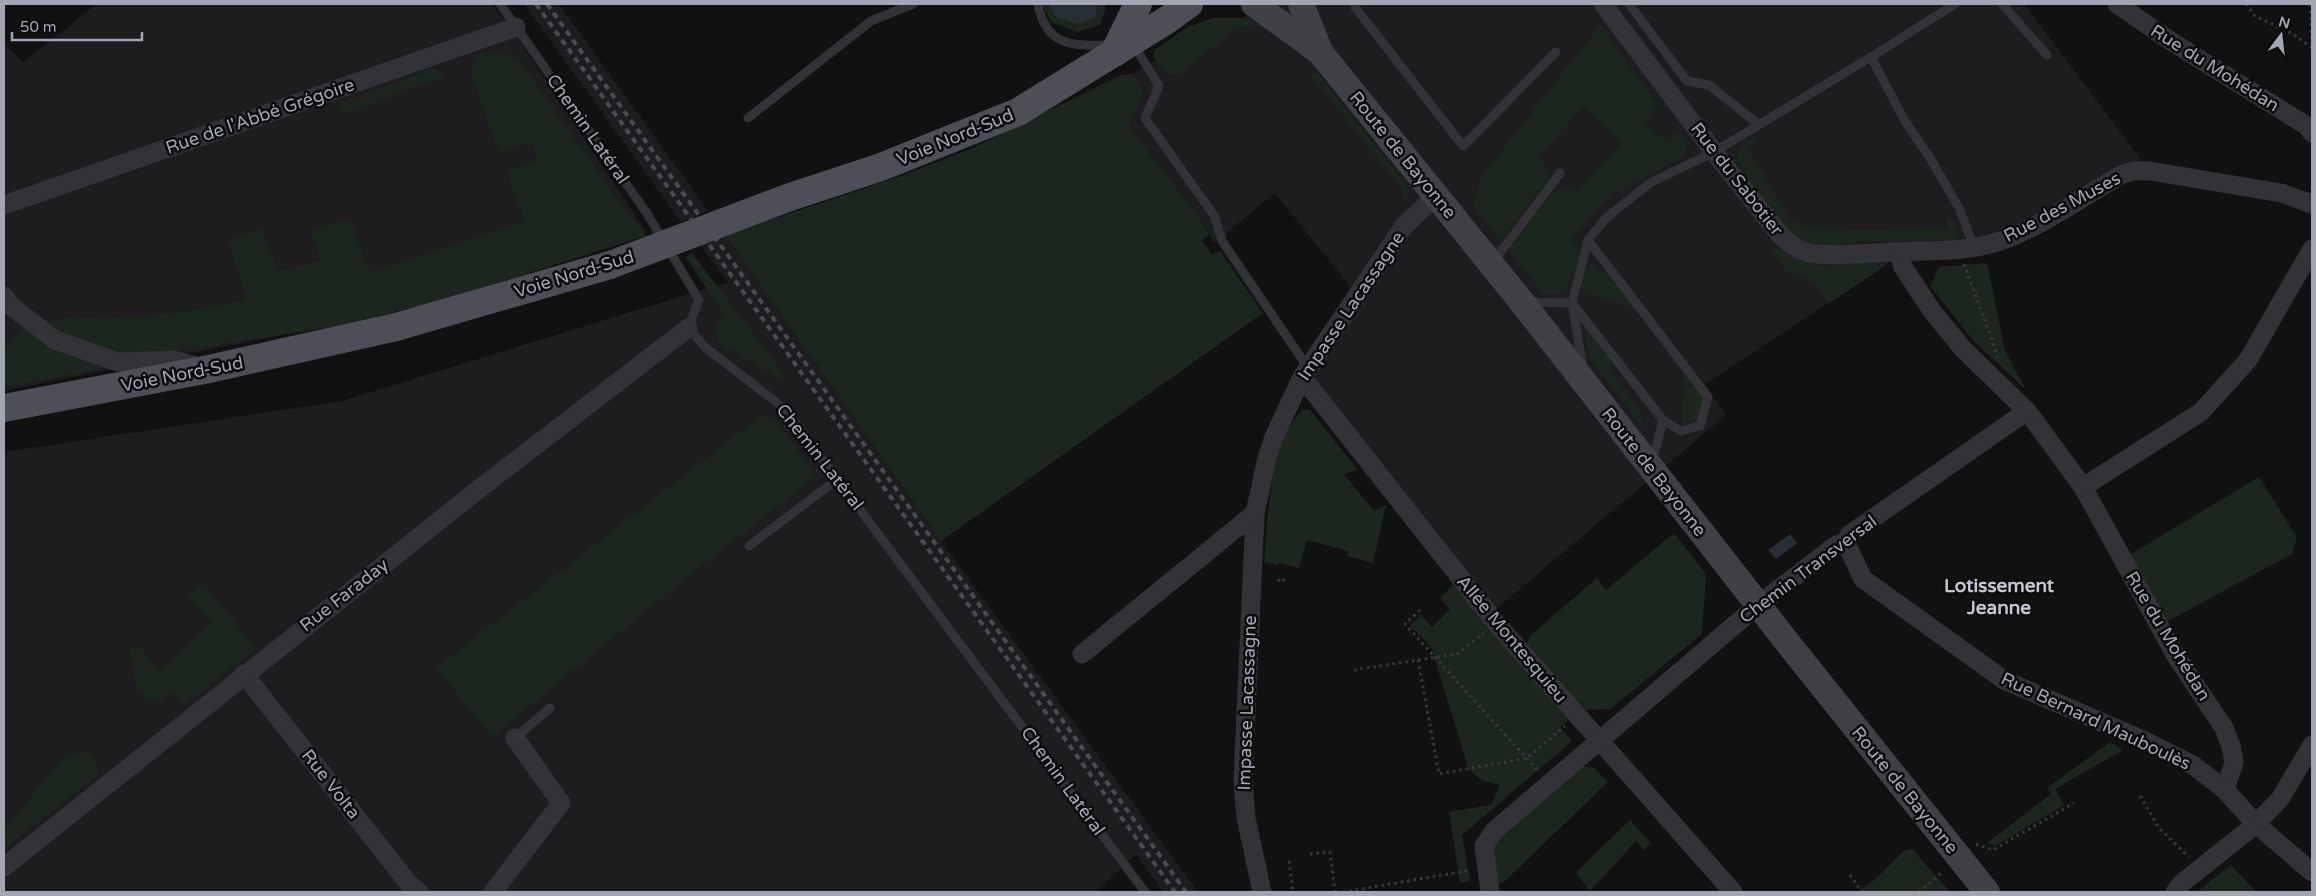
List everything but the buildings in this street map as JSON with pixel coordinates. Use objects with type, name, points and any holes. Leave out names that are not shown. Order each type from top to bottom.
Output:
[{"type":"main road","points":[[1121,46],[1138,4]]},
{"type":"main road","name":"Voie Nord-Sud","points":[[4,408],[209,369],[396,328],[610,265],[790,197],[881,167],[1018,112],[1189,4]]},
{"type":"main road","name":"Route de Bayonne","points":[[1254,4],[1320,52],[1521,301],[1758,605],[1988,892]]},
{"type":"main road","name":"Route de Bayonne","points":[[1301,4],[1320,52]]},
{"type":"street","name":"Rue du Sabotier","points":[[1603,4],[1714,152],[1782,237],[1792,246],[1805,252],[1821,254],[1899,252]]},
{"type":"street","name":"Rue du Mohédan","points":[[2117,4],[2172,42],[2307,126],[2312,133]]},
{"type":"street","name":"Rue de l'Abbé Grégoire","points":[[4,205],[516,27]]},
{"type":"street","name":"Rue des Muses","points":[[1899,252],[1967,248],[2018,235],[2121,175],[2133,171],[2150,171],[2281,193],[2312,204]]},
{"type":"street","name":"Impasse Lacassagne","points":[[1262,892],[1246,818],[1243,780],[1255,513],[1267,458],[1274,437],[1305,373],[1404,226],[1436,196]]},
{"type":"street","points":[[2083,487],[2200,412],[2248,360],[2312,249]]},
{"type":"street","points":[[1899,252],[1903,268],[1932,311],[1963,349],[2027,411]]},
{"type":"street","points":[[4,296],[11,306],[55,340],[118,362],[173,360],[209,369]]},
{"type":"street","name":"Rue Faraday","points":[[4,867],[244,674],[688,328]]},
{"type":"street","name":"Allée Montesquieu","points":[[1305,373],[1496,623],[1733,892]]},
{"type":"street","points":[[2004,387],[2010,422],[2045,436]]},
{"type":"street","name":"Rue du Mohédan","points":[[2027,411],[2083,487],[2176,656],[2224,728],[2231,746],[2234,762],[2224,790]]},
{"type":"street","name":"Chemin Transversal","points":[[1490,892],[1484,846],[1488,838],[1598,740],[1758,605],[1836,545],[1846,543],[1849,535],[2027,411]]},
{"type":"street","points":[[1082,654],[1255,513]]},
{"type":"street","name":"Rue Bernard Mauboulès","points":[[1846,543],[1863,579],[2004,680],[2145,741],[2193,765],[2224,790],[2256,824],[2312,872]]},
{"type":"street","name":"Rue Volta","points":[[244,674],[409,884],[419,892]]},
{"type":"street","points":[[493,892],[561,803],[515,738]]},
{"type":"street","points":[[2175,892],[2182,883],[2256,824],[2280,798],[2312,745]]},
{"type":"lane","name":"Chemin Latéral","points":[[500,4],[646,212],[699,300],[688,328],[705,347],[785,408],[839,478],[1145,892]]},
{"type":"lane","points":[[748,118],[871,21],[913,4]]},
{"type":"lane","points":[[1038,4],[1046,29],[1053,37],[1065,42],[1121,46],[1159,86],[1145,118],[1215,217],[1222,241],[1305,373]]},
{"type":"lane","points":[[1356,4],[1355,7],[1462,146],[1556,52]]},
{"type":"lane","points":[[1629,4],[1687,81],[1709,85],[1758,124]]},
{"type":"lane","points":[[1586,385],[1572,303],[1588,240],[1606,218],[1650,183],[1714,152],[1956,4]]},
{"type":"lane","points":[[2002,4],[2047,55]]},
{"type":"lane","points":[[1871,57],[1906,123],[1930,158],[1959,208],[1967,248]]},
{"type":"lane","points":[[1492,265],[1560,173]]},
{"type":"lane","points":[[1521,301],[1572,303],[1663,420],[1681,431],[1700,426],[1708,397],[1588,240]]},
{"type":"lane","points":[[1651,468],[1663,420]]},
{"type":"lane","points":[[749,546],[839,478]]},
{"type":"lane","points":[[515,738],[550,708]]},
{"type":"path","points":[[2246,4],[2254,16],[2293,34],[2312,49]]},
{"type":"path","points":[[2310,4],[2312,49]]},
{"type":"path","points":[[1967,248],[1965,268],[1999,360]]},
{"type":"path","points":[[1278,582],[1283,578],[1285,584]]},
{"type":"path","points":[[1420,610],[1405,624],[1540,774]]},
{"type":"path","points":[[1354,670],[1457,654],[1496,623]]},
{"type":"path","points":[[1418,660],[1439,774],[1527,758],[1565,726]]},
{"type":"path","points":[[2140,796],[2159,828],[2183,852]]},
{"type":"path","points":[[1974,843],[1993,850],[2074,803]]},
{"type":"path","points":[[1310,854],[1330,852],[1336,892]]},
{"type":"path","points":[[1289,861],[1293,891]]},
{"type":"path","points":[[1919,892],[1943,872],[1938,866]]},
{"type":"path","points":[[1344,892],[1486,867]]},
{"type":"path","points":[[1850,875],[1862,892]]},
{"type":"shaded area","points":[[97,4],[491,4],[511,28],[646,232],[311,329],[4,391],[4,42],[23,62]]},
{"type":"shaded area","points":[[524,4],[559,4],[708,211],[681,222]]},
{"type":"shaded area","points":[[1042,4],[1107,4],[1100,25],[1077,32],[1051,22]]},
{"type":"shaded area","points":[[1048,4],[1097,4],[1095,17],[1078,24],[1056,17]]},
{"type":"shaded area","points":[[1262,4],[2024,4],[2150,171],[2018,235],[1899,252],[1886,265],[1704,385],[1726,415],[1496,609],[1381,467],[1308,368],[1357,295],[1275,193],[1214,243],[1201,219],[1132,130],[1131,119],[1141,101],[1141,84],[1133,74],[1155,60],[1153,56],[1155,50],[1188,27],[1213,18],[1244,18]]},
{"type":"shaded area","points":[[1213,18],[1248,19],[1266,28],[1250,25],[1233,28],[1224,39],[1178,75],[1166,74],[1153,56],[1155,50],[1188,27]]},
{"type":"shaded area","points":[[1600,25],[1657,103],[1655,109],[1645,121],[1659,138],[1662,135],[1670,141],[1676,133],[1681,134],[1685,139],[1687,147],[1683,156],[1621,192],[1614,190],[1570,241],[1582,252],[1570,279],[1567,293],[1544,295],[1508,250],[1552,193],[1564,189],[1576,192],[1622,143],[1584,107],[1539,155],[1548,170],[1547,180],[1501,242],[1473,204],[1479,180]]},
{"type":"shaded area","points":[[495,51],[520,61],[612,192],[646,236],[450,298],[338,326],[145,356],[120,355],[53,331],[48,322],[72,317],[105,319],[182,312],[247,300],[227,240],[262,228],[278,271],[321,261],[311,232],[350,218],[369,272],[525,221],[506,171],[538,159],[531,142],[499,154],[470,70],[473,68],[476,55]]},
{"type":"shaded area","points":[[433,68],[444,73],[445,77],[346,113],[341,112],[338,104]]},
{"type":"shaded area","points":[[1133,74],[1141,84],[1141,101],[1131,119],[1132,130],[1201,219],[1209,235],[1202,240],[1212,255],[1220,251],[1263,313],[941,541],[725,235],[904,175],[973,148],[1109,81],[1122,75]]},
{"type":"shaded area","points":[[1318,74],[1407,186],[1410,192],[1403,202],[1403,194],[1400,187],[1311,75]]},
{"type":"shaded area","points":[[1755,137],[1758,142],[1748,148],[1791,220],[1814,231],[1947,228],[1947,217],[1953,221],[1959,239],[1815,244],[1798,240],[1753,188],[1739,166],[1737,160],[1738,152],[1745,143]]},
{"type":"shaded area","points":[[725,235],[941,541],[1198,892],[1163,892],[1136,854],[1095,892],[4,892],[4,452],[342,401],[728,282],[700,245]]},
{"type":"shaded area","points":[[1774,245],[1799,260],[1819,266],[1877,263],[1886,265],[1828,304],[1814,283],[1787,272],[1772,254]]},
{"type":"shaded area","points":[[692,253],[787,378],[783,381],[719,343],[716,328],[723,314],[686,257]]},
{"type":"shaded area","points":[[1987,263],[2005,350],[2026,390],[1973,340],[1930,286],[1939,267]]},
{"type":"shaded area","points":[[1589,264],[1596,265],[1600,270],[1607,271],[1638,311],[1583,292],[1582,285]]},
{"type":"shaded area","points":[[1582,322],[1610,358],[1612,373],[1641,412],[1645,430],[1590,359]]},
{"type":"shaded area","points":[[22,326],[53,347],[111,367],[4,387],[4,350]]},
{"type":"shaded area","points":[[1684,371],[1701,394],[1702,399],[1697,422],[1682,427]]},
{"type":"shaded area","points":[[1303,410],[1310,410],[1358,470],[1344,474],[1374,511],[1386,505],[1373,563],[1347,556],[1348,551],[1307,540],[1299,568],[1279,563],[1278,565],[1264,562],[1269,503],[1277,460],[1283,440],[1292,423]]},
{"type":"shaded area","points":[[763,414],[775,420],[817,476],[690,575],[492,737],[436,668]]},
{"type":"shaded area","points":[[2259,477],[2297,537],[2292,554],[2166,622],[2129,555]]},
{"type":"shaded area","points":[[1674,533],[1706,574],[1702,634],[1610,709],[1584,710],[1526,645],[1531,635],[1597,578],[1606,590]]},
{"type":"shaded area","points":[[1790,534],[1797,543],[1776,559],[1768,550]]},
{"type":"shaded area","points":[[1454,584],[1568,720],[1560,727],[1572,741],[1462,835],[1470,881],[1460,883],[1449,812],[1491,805],[1500,785],[1483,781],[1469,770],[1431,647],[1410,625],[1421,615],[1432,627],[1450,609],[1440,598]]},
{"type":"shaded area","points":[[204,585],[256,648],[183,706],[172,693],[160,702],[147,698],[144,691],[138,692],[129,650],[138,645],[160,670],[212,623],[188,596]]},
{"type":"shaded area","points":[[2110,742],[2123,750],[2055,789],[2064,805],[1995,846],[1987,843],[2051,794],[2047,788]]},
{"type":"shaded area","points":[[85,752],[93,754],[98,775],[4,849],[4,830],[62,760],[76,753]]},
{"type":"shaded area","points":[[1580,766],[1594,768],[1608,782],[1504,882],[1494,884],[1492,850],[1494,842]]},
{"type":"shaded area","points":[[1630,820],[1651,843],[1644,850],[1636,841],[1590,891],[1576,873]]},
{"type":"shaded area","points":[[1912,849],[1950,892],[1857,892],[1873,881],[1905,850]]},
{"type":"shaded area","points":[[2231,865],[2256,892],[2198,892],[2202,888]]},
{"type":"railway","points":[[536,4],[1175,892]]},
{"type":"railway","points":[[547,4],[1186,892]]},
{"type":"district","name":"Lotissement Jeanne","points":[[1999,596]]}]
